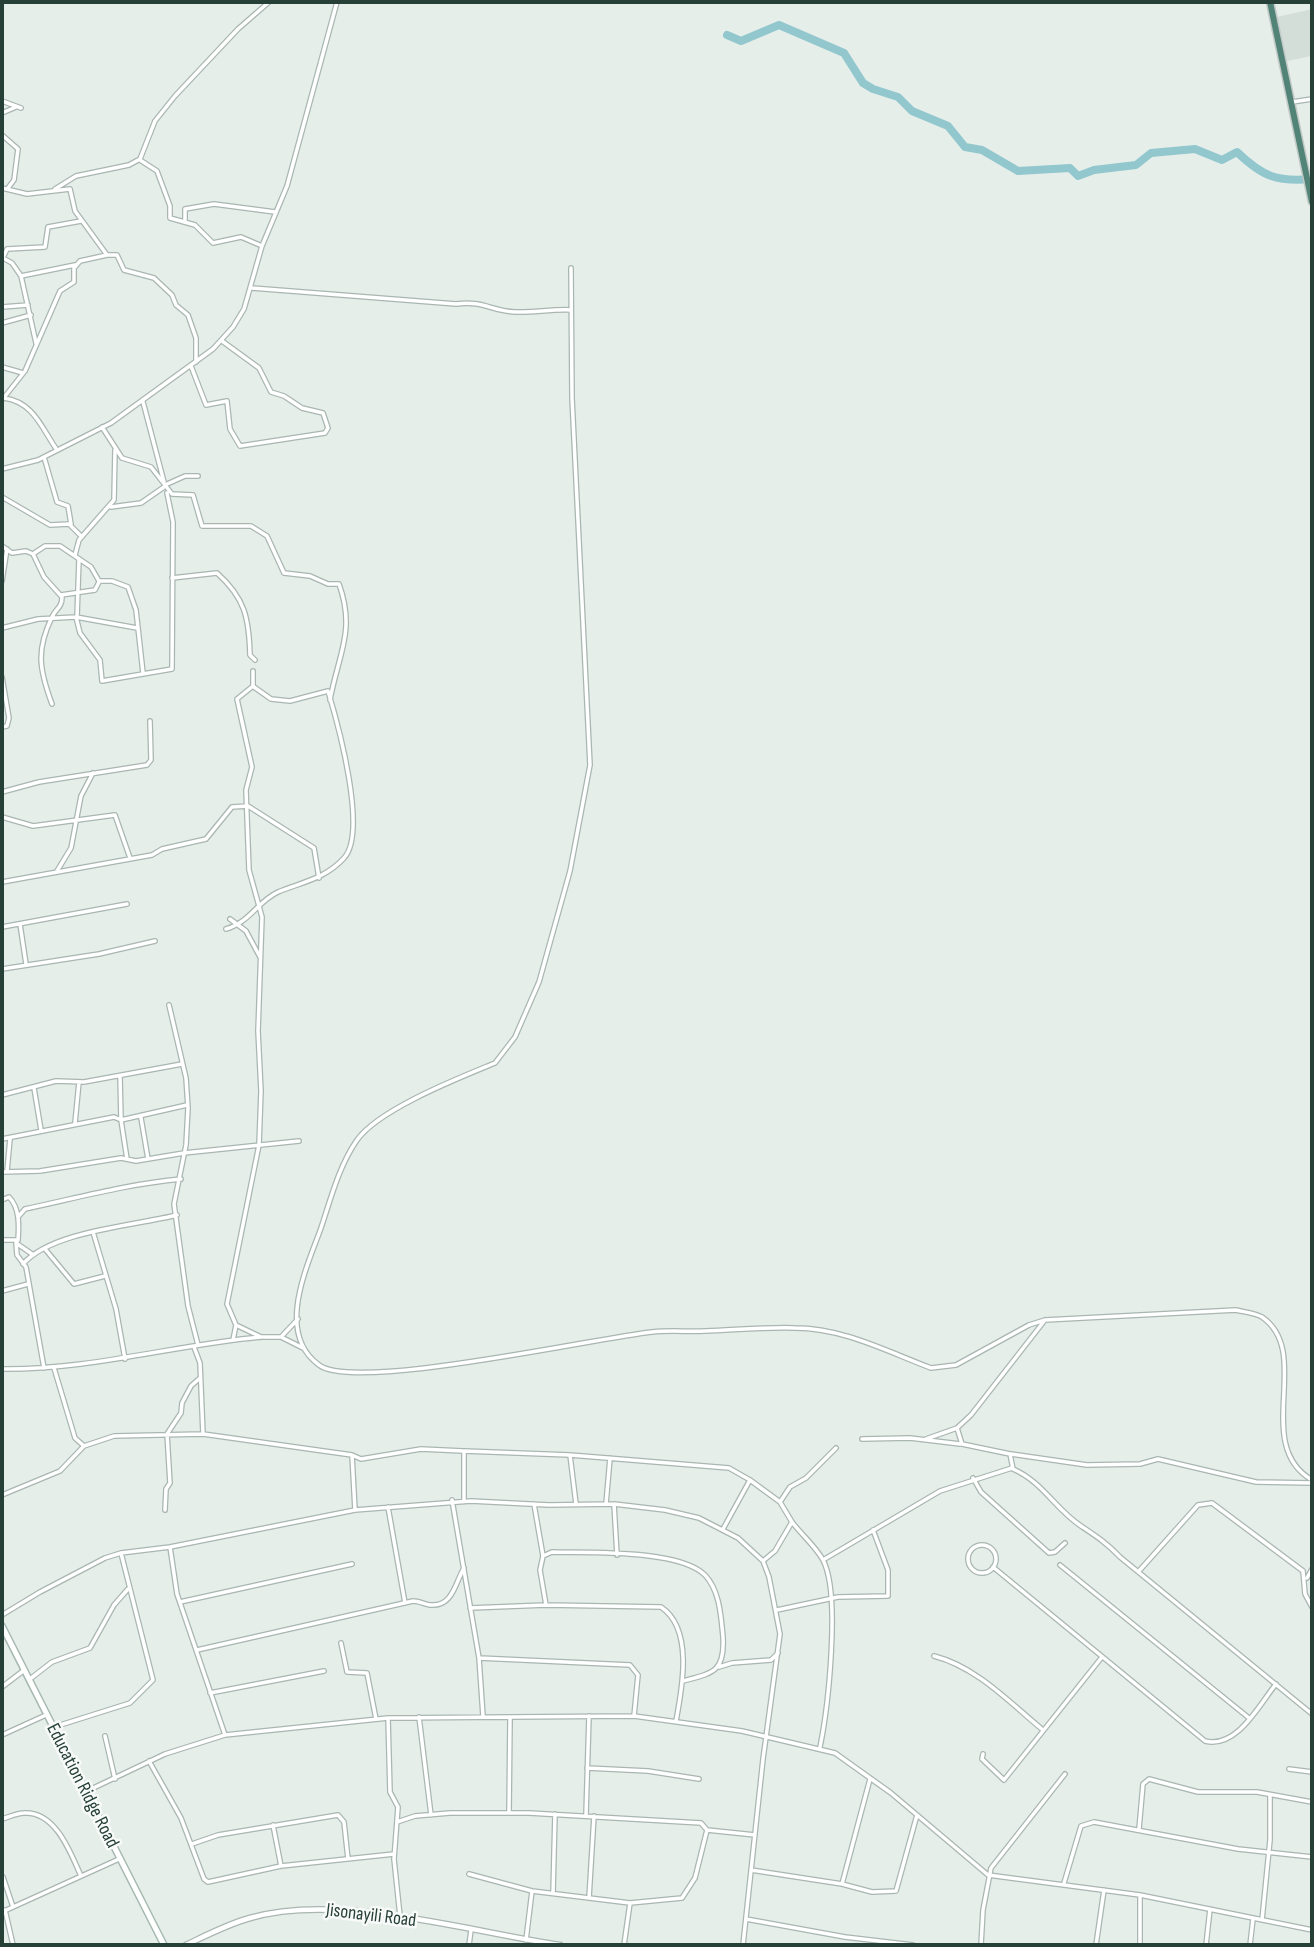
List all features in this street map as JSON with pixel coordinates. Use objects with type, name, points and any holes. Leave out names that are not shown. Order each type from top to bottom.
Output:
[{"type":"highway","points":[[1270,2],[1289,103],[1312,202]]},
{"type":"main road","name":"Education Ridge Road","points":[[2,1626],[164,1945]]},
{"type":"street","points":[[53,190],[71,178],[130,165],[140,159],[155,121],[175,96],[238,29],[269,2]]},
{"type":"street","points":[[2,469],[44,457],[102,427],[196,362],[222,341],[242,314],[252,288],[262,246],[291,173],[337,2]]},
{"type":"street","points":[[1289,103],[1312,99]]},
{"type":"street","points":[[2,101],[19,107],[2,113]]},
{"type":"street","points":[[2,135],[18,149],[17,163],[8,188]]},
{"type":"street","points":[[140,159],[157,171],[170,206],[170,218],[195,225],[210,242],[242,237],[262,246]]},
{"type":"street","points":[[71,178],[74,207],[81,221],[107,255]]},
{"type":"street","points":[[2,188],[27,194],[71,189]]},
{"type":"street","points":[[184,220],[185,209],[204,205],[240,205],[275,212]]},
{"type":"street","points":[[37,345],[21,276],[12,263],[3,257],[7,249],[44,248],[47,228],[70,220],[81,221]]},
{"type":"street","points":[[21,276],[66,269],[107,255],[117,255],[124,270],[154,278],[188,315],[196,338],[196,362]]},
{"type":"street","points":[[57,450],[39,419],[18,402],[3,399],[24,373],[60,291],[74,282],[74,268],[78,264]]},
{"type":"street","points":[[303,1348],[297,1305],[303,1280],[340,1172],[356,1142],[377,1123],[418,1097],[495,1063],[505,1054],[532,1005],[564,890],[586,799],[590,765],[570,310],[571,268]]},
{"type":"street","points":[[252,288],[456,304],[476,301],[515,312],[570,310]]},
{"type":"street","points":[[2,307],[28,305]]},
{"type":"street","points":[[2,323],[31,315]]},
{"type":"street","points":[[191,366],[206,405],[227,401],[230,429],[240,446],[325,433],[328,428],[323,413],[302,408],[284,396],[271,392],[259,368],[222,341]]},
{"type":"street","points":[[2,367],[24,373]]},
{"type":"street","points":[[115,449],[116,495],[111,507],[82,537],[77,557],[76,591],[80,601],[77,617],[80,633],[100,660],[102,681],[172,669],[173,522],[142,401]]},
{"type":"street","points":[[102,427],[122,458],[151,467],[165,488],[174,495],[193,495],[202,526],[242,524],[261,532],[267,536],[284,573],[288,576],[305,575],[328,584],[339,584],[346,608],[348,636],[339,655],[330,700]]},
{"type":"street","points":[[44,457],[54,496],[57,502],[68,506],[71,526],[82,537]]},
{"type":"street","points":[[111,507],[141,503],[185,476],[198,476]]},
{"type":"street","points":[[2,497],[50,525],[71,526]]},
{"type":"street","points":[[33,554],[41,548],[56,545],[96,571],[99,581],[95,590],[61,595]]},
{"type":"street","points":[[2,546],[12,553],[26,551],[33,554],[44,577],[61,595],[61,606],[52,617],[48,632],[39,643],[45,685],[52,704]]},
{"type":"street","points":[[2,583],[7,549]]},
{"type":"street","points":[[172,579],[217,573],[242,601],[248,617],[250,655],[255,660]]},
{"type":"street","points":[[99,581],[112,581],[128,587],[136,610],[143,673]]},
{"type":"street","points":[[2,628],[52,617],[77,617],[137,628]]},
{"type":"street","points":[[253,671],[253,686]]},
{"type":"street","points":[[2,677],[9,718],[7,726],[2,727]]},
{"type":"street","points":[[226,929],[260,908],[275,894],[320,878],[345,858],[353,839],[352,797],[345,750],[328,691],[318,692],[301,700],[271,699],[253,686]]},
{"type":"street","points":[[233,1339],[236,1325],[227,1304],[228,1292],[259,1145],[263,939],[260,908],[249,870],[247,783],[252,767],[237,699],[253,686]]},
{"type":"street","points":[[2,792],[150,764],[150,721]]},
{"type":"street","points":[[57,871],[71,848],[75,820],[86,784],[93,773]]},
{"type":"street","points":[[2,882],[130,859],[206,839],[235,805],[248,806],[316,850],[320,878]]},
{"type":"street","points":[[2,817],[33,826],[118,817],[130,859]]},
{"type":"street","points":[[2,927],[127,904]]},
{"type":"street","points":[[230,919],[239,923],[261,958]]},
{"type":"street","points":[[20,923],[26,964]]},
{"type":"street","points":[[2,969],[99,954],[155,941]]},
{"type":"street","points":[[169,1005],[183,1063],[187,1105],[181,1179],[174,1198],[188,1306],[200,1363],[203,1434]]},
{"type":"street","points":[[2,1095],[56,1082],[79,1082],[120,1076],[183,1063]]},
{"type":"street","points":[[120,1076],[121,1120],[127,1159]]},
{"type":"street","points":[[75,1123],[79,1082]]},
{"type":"street","points":[[34,1088],[41,1130]]},
{"type":"street","points":[[2,1139],[114,1117],[121,1120],[141,1118],[166,1108],[187,1105]]},
{"type":"street","points":[[141,1118],[148,1159]]},
{"type":"street","points":[[10,1139],[5,1172],[40,1171],[127,1159],[171,1158],[184,1153],[299,1141]]},
{"type":"street","points":[[18,1217],[25,1209],[89,1193],[151,1181],[181,1179]]},
{"type":"street","points":[[2,1200],[9,1197],[14,1201],[18,1217],[17,1242],[44,1368]]},
{"type":"street","points":[[23,1264],[45,1249],[93,1232],[177,1215]]},
{"type":"street","points":[[93,1232],[116,1309],[125,1359]]},
{"type":"street","points":[[2,1240],[17,1242],[33,1255]]},
{"type":"street","points":[[45,1249],[74,1284],[106,1276]]},
{"type":"street","points":[[2,1291],[28,1284]]},
{"type":"street","points":[[2,1368],[54,1368],[125,1359],[233,1339],[281,1337],[303,1348],[321,1367],[339,1374],[443,1366],[654,1332],[796,1328],[834,1330],[931,1368],[956,1364],[1029,1325],[1045,1320],[1236,1310],[1262,1317],[1287,1343],[1290,1359],[1286,1444],[1297,1466],[1312,1482]]},
{"type":"street","points":[[281,1337],[298,1319]]},
{"type":"street","points":[[926,1439],[957,1428],[977,1408],[1045,1320]]},
{"type":"street","points":[[236,1325],[261,1337]]},
{"type":"street","points":[[54,1368],[80,1451]]},
{"type":"street","points":[[165,1510],[166,1489],[170,1483],[167,1434],[181,1413],[182,1403],[191,1386],[200,1378]]},
{"type":"street","points":[[957,1428],[962,1444]]},
{"type":"street","points":[[2,1496],[60,1471],[84,1446],[114,1436],[203,1434],[352,1455],[361,1459],[421,1449],[570,1455],[729,1468],[780,1502],[792,1522],[823,1560],[831,1598],[825,1720],[820,1747]]},
{"type":"street","points":[[862,1439],[926,1439],[1087,1465],[1140,1464],[1158,1459],[1256,1482],[1312,1482]]},
{"type":"street","points":[[77,1441],[84,1446]]},
{"type":"street","points":[[780,1502],[785,1493],[806,1478],[836,1448]]},
{"type":"street","points":[[464,1451],[464,1500]]},
{"type":"street","points":[[1010,1454],[1013,1468]]},
{"type":"street","points":[[352,1455],[355,1510]]},
{"type":"street","points":[[570,1455],[576,1504]]},
{"type":"street","points":[[607,1504],[610,1458]]},
{"type":"street","points":[[823,1560],[940,1491],[973,1478],[1013,1468],[1033,1479],[1080,1526],[1109,1544],[1312,1714]]},
{"type":"street","points":[[973,1478],[981,1492],[1049,1553],[1055,1552],[1065,1543]]},
{"type":"street","points":[[723,1529],[750,1480]]},
{"type":"street","points":[[452,1500],[479,1658],[483,1717]]},
{"type":"street","points":[[2,1615],[40,1592],[121,1553],[170,1547],[355,1510],[452,1500],[614,1504],[681,1512],[723,1529],[750,1547],[763,1561],[777,1610],[779,1652],[766,1739],[743,1945]]},
{"type":"street","points":[[1139,1571],[1198,1505],[1212,1503],[1303,1571],[1305,1594],[1312,1607]]},
{"type":"street","points":[[534,1504],[543,1556],[540,1570],[546,1605]]},
{"type":"street","points":[[614,1504],[617,1555]]},
{"type":"street","points":[[388,1507],[405,1604]]},
{"type":"street","points":[[763,1561],[775,1551],[792,1522]]},
{"type":"street","points":[[777,1610],[831,1598],[888,1596],[888,1570],[873,1530]]},
{"type":"street","points":[[980,1545],[990,1547],[996,1557],[993,1567],[984,1573],[973,1570],[967,1561],[970,1550],[980,1545]]},
{"type":"street","points":[[170,1547],[180,1602],[225,1735]]},
{"type":"street","points":[[543,1556],[552,1552],[678,1561],[706,1576],[722,1618],[724,1654],[717,1668]]},
{"type":"street","points":[[52,1727],[130,1703],[153,1680],[121,1553]]},
{"type":"street","points":[[180,1602],[352,1564]]},
{"type":"street","points":[[1060,1565],[1249,1718]]},
{"type":"street","points":[[993,1567],[1205,1741],[1224,1742],[1249,1718],[1276,1684]]},
{"type":"street","points":[[197,1650],[417,1600],[431,1605],[449,1599],[464,1568]]},
{"type":"street","points":[[1305,1580],[1312,1569]]},
{"type":"street","points":[[28,1681],[52,1662],[90,1648],[114,1605],[128,1589]]},
{"type":"street","points":[[470,1608],[546,1605],[661,1607],[676,1626],[682,1681],[676,1721]]},
{"type":"street","points":[[341,1643],[347,1672],[367,1673],[376,1719]]},
{"type":"street","points":[[682,1681],[732,1663],[771,1660],[779,1652]]},
{"type":"street","points":[[934,1656],[963,1667],[1043,1730]]},
{"type":"street","points":[[983,1754],[982,1759],[1004,1780],[1102,1657]]},
{"type":"street","points":[[479,1658],[631,1665],[638,1675],[634,1716]]},
{"type":"street","points":[[2,1687],[23,1671]]},
{"type":"street","points":[[210,1693],[324,1671]]},
{"type":"street","points":[[2,1735],[46,1715]]},
{"type":"street","points":[[586,1816],[589,1716]]},
{"type":"street","points":[[85,1792],[149,1760],[225,1735],[388,1718],[634,1716],[820,1747],[855,1765],[988,1875],[1140,1895],[1312,1930]]},
{"type":"street","points":[[419,1717],[431,1815]]},
{"type":"street","points":[[388,1718],[390,1793],[398,1807],[394,1854],[400,1917]]},
{"type":"street","points":[[509,1813],[510,1719]]},
{"type":"street","points":[[105,1736],[115,1779]]},
{"type":"street","points":[[149,1760],[191,1844],[204,1880],[208,1882],[281,1866],[394,1854]]},
{"type":"street","points":[[587,1768],[648,1771],[699,1779]]},
{"type":"street","points":[[1289,1769],[1312,1772]]},
{"type":"street","points":[[981,1945],[988,1875],[1007,1844],[1065,1774]]},
{"type":"street","points":[[842,1884],[870,1779]]},
{"type":"street","points":[[1139,1829],[1143,1784],[1149,1779],[1198,1793],[1258,1792],[1312,1802]]},
{"type":"street","points":[[1262,1920],[1269,1853],[1270,1795]]},
{"type":"street","points":[[2,1818],[24,1813],[35,1815],[46,1823],[64,1839],[82,1877]]},
{"type":"street","points":[[397,1822],[431,1815],[555,1814],[701,1823],[707,1830],[755,1835]]},
{"type":"street","points":[[553,1893],[555,1814]]},
{"type":"street","points":[[191,1844],[218,1835],[338,1815],[344,1822],[348,1859]]},
{"type":"street","points":[[751,1870],[842,1884],[872,1892],[897,1891],[917,1815]]},
{"type":"street","points":[[589,1898],[594,1816]]},
{"type":"street","points":[[1064,1883],[1081,1826],[1094,1822],[1269,1853],[1312,1857]]},
{"type":"street","points":[[273,1825],[281,1866]]},
{"type":"street","points":[[469,1874],[532,1891],[630,1903],[682,1898],[695,1878],[707,1830]]},
{"type":"street","points":[[13,1945],[4,1911],[119,1859]]},
{"type":"street","points":[[2,1877],[13,1907]]},
{"type":"street","points":[[1096,1945],[1104,1889]]},
{"type":"street","points":[[523,1941],[532,1891]]},
{"type":"street","points":[[1140,1895],[1140,1945]]},
{"type":"street","points":[[624,1945],[630,1903]]},
{"type":"street","name":"Jisonayili Road","points":[[186,1945],[251,1917],[320,1909],[400,1917],[523,1941],[560,1945]]},
{"type":"street","points":[[1206,1945],[1210,1909]]},
{"type":"street","points":[[746,1919],[913,1945]]},
{"type":"street","points":[[1250,1945],[1253,1919]]},
{"type":"street","points":[[469,1945],[471,1930]]},
{"type":"shaded area","points":[[1312,9],[1312,56],[1287,61],[1277,17]]},
{"type":"waterway","points":[[727,35],[741,41],[779,25],[844,53],[863,83],[898,97],[912,111],[948,126],[965,147],[982,150],[1018,171],[1070,168],[1078,176],[1094,170],[1136,165],[1151,153],[1195,149],[1222,160],[1237,152],[1271,176],[1289,180],[1312,179]]}]
